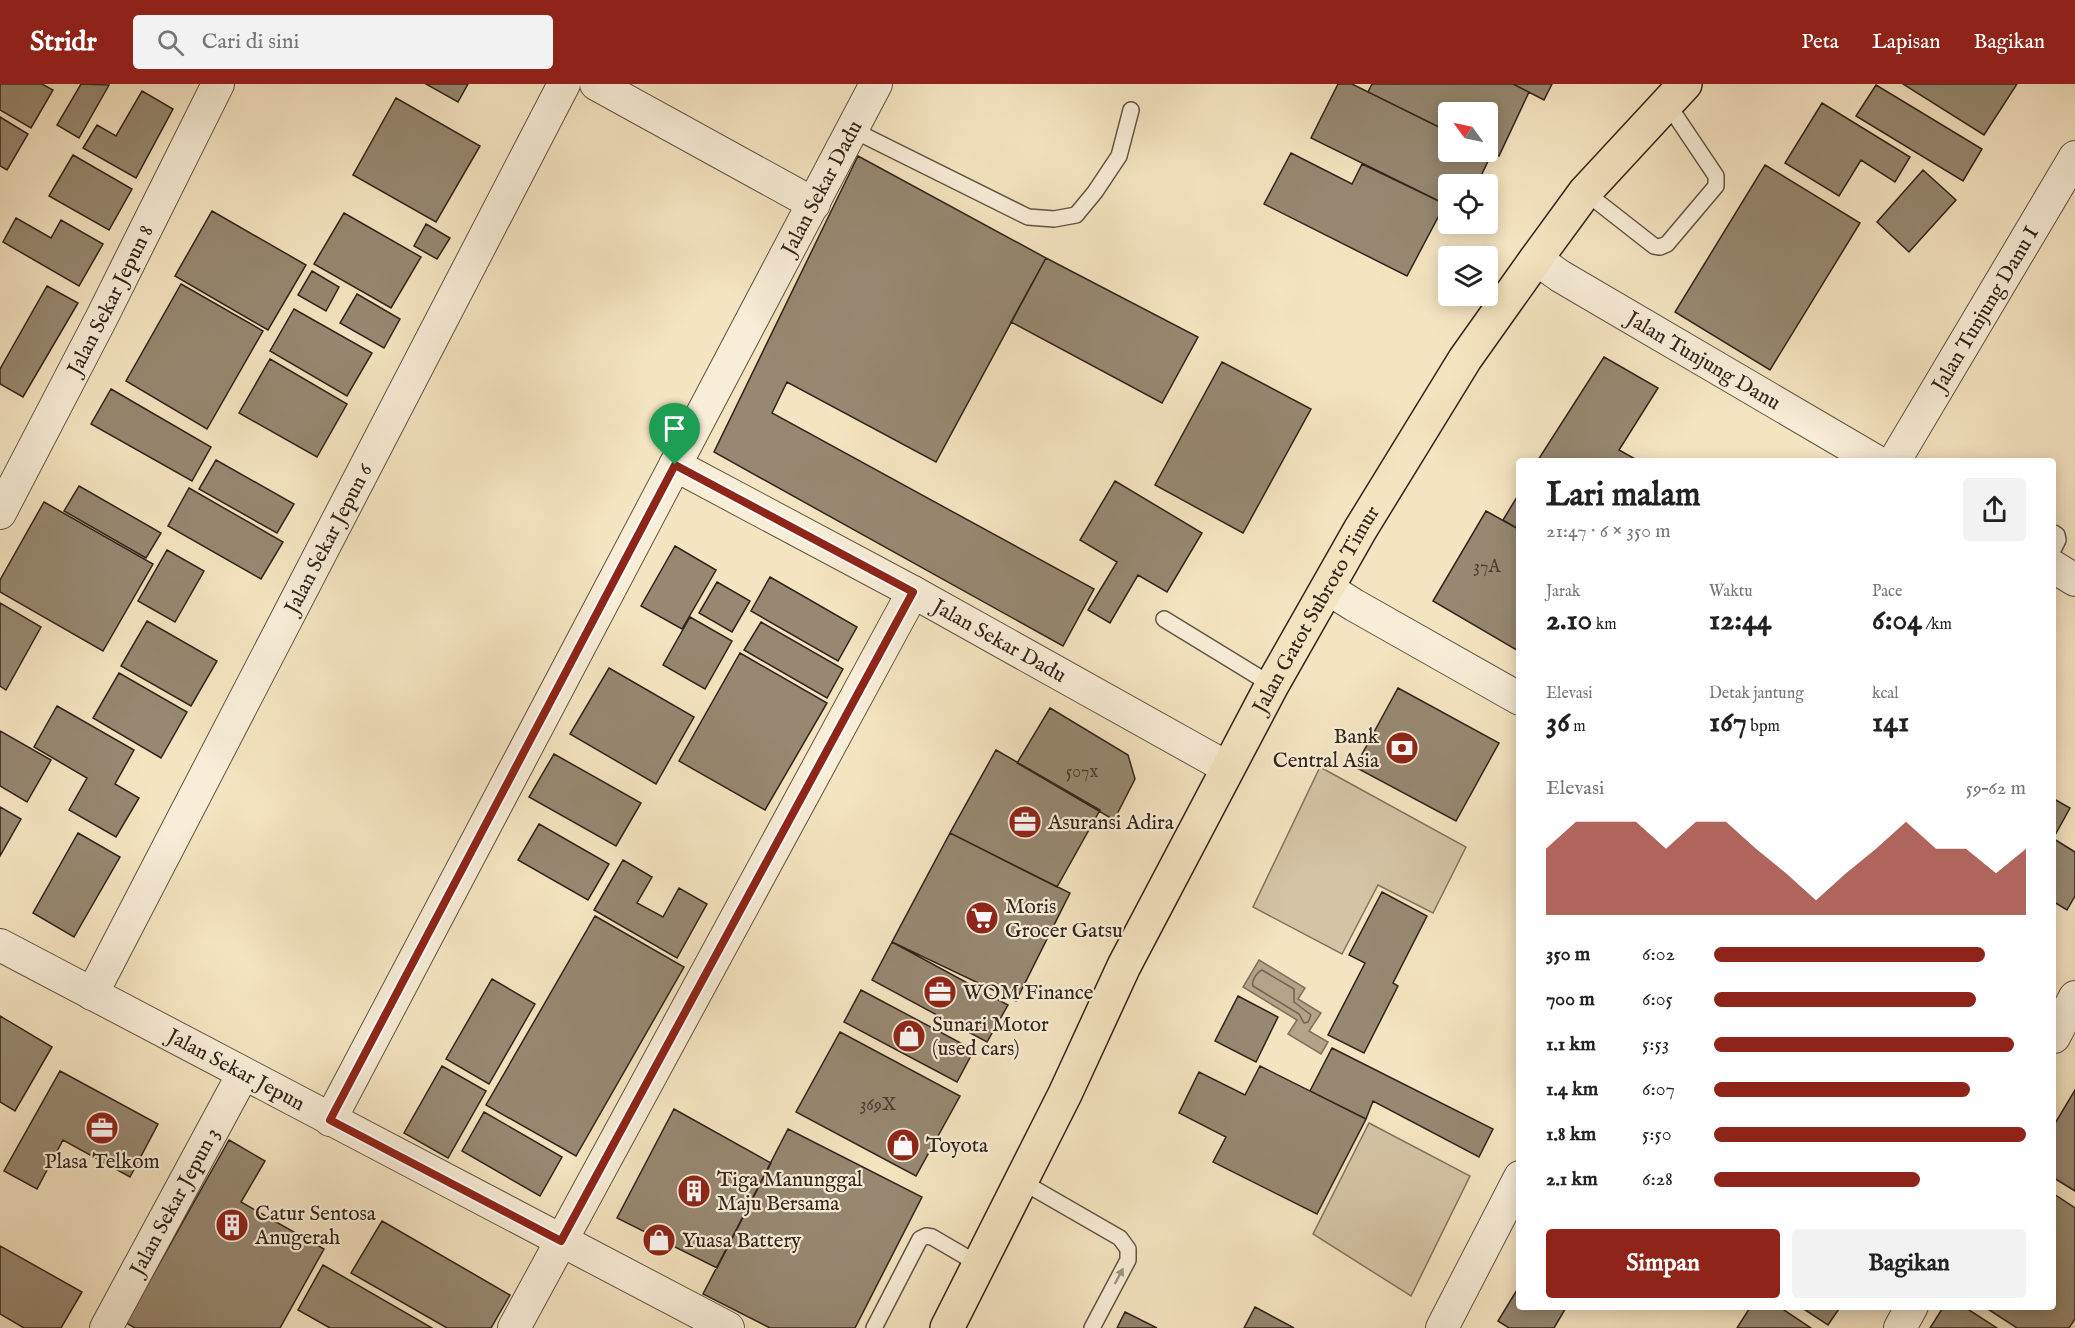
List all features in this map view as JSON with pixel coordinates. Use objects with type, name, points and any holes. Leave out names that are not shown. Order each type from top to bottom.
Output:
[{"type":"highway","name":"Jalan Gatot Subroto Timur","points":[[947,1328],[1065,1094],[1124,966],[1272,685],[1394,472],[1465,359],[1585,192],[1676,94]]},
{"type":"street","name":"Jalan Sekar Jepun 8","points":[[0,513],[218,84]]},
{"type":"street","name":"Jalan Sekar Jepun 6","points":[[92,994],[564,84]]},
{"type":"street","points":[[596,84],[814,204]]},
{"type":"street","name":"Jalan Sekar Dadu","points":[[876,84],[675,465],[913,592],[1228,768]]},
{"type":"street","name":"Jalan Tunjung Danu I","points":[[1896,458],[2075,157]]},
{"type":"street","name":"Jalan Tunjung Danu","points":[[1536,259],[1560,276],[1871,458]]},
{"type":"street","points":[[330,1120],[675,465]]},
{"type":"street","points":[[2056,568],[2075,580]]},
{"type":"street","points":[[1327,588],[1516,697]]},
{"type":"street","points":[[514,1328],[913,592]]},
{"type":"street","name":"Jalan Sekar Jepun","points":[[0,945],[728,1328]]},
{"type":"street","points":[[2056,1032],[2068,1005]]},
{"type":"street","name":"Jalan Sekar Jepun 3","points":[[106,1328],[243,1074]]},
{"type":"street","points":[[1442,1328],[1516,1185]]},
{"type":"street","points":[[1900,1328],[1909,1310]]},
{"type":"lane","points":[[1585,192],[1654,246],[1660,247],[1667,244],[1716,186],[1717,181],[1676,94]]},
{"type":"lane","points":[[853,130],[1028,217],[1054,219],[1076,215],[1095,192],[1119,156],[1131,111]]},
{"type":"lane","points":[[1164,619],[1272,685]]},
{"type":"lane","points":[[1021,1181],[1120,1238],[1128,1250],[1128,1260],[1092,1328]]},
{"type":"lane","points":[[874,1328],[920,1239],[926,1236],[932,1238],[980,1265]]},
{"type":"shaded area","points":[[1320,767],[1466,847],[1433,913],[1378,885],[1342,954],[1253,907]]},
{"type":"shaded area","points":[[1369,1123],[1470,1176],[1411,1296],[1313,1234]]},
{"type":"water","points":[[1259,960],[1305,988],[1298,999],[1321,1013],[1309,1031],[1328,1042],[1321,1054],[1288,1034],[1297,1020],[1243,987]]},
{"type":"building","points":[[0,84],[42,84],[53,90],[31,128],[0,110]]},
{"type":"building","points":[[81,84],[109,85],[79,138],[57,125]]},
{"type":"building","points":[[426,84],[468,84],[458,102]]},
{"type":"building","points":[[1338,84],[1352,84],[1438,127],[1438,162],[1488,162],[1482,174],[1438,174],[1438,201],[1311,138]]},
{"type":"building","points":[[1372,84],[1513,84],[1529,92],[1499,156],[1498,102],[1438,102],[1438,127],[1368,92]]},
{"type":"building","points":[[1513,84],[1552,84],[1544,100]]},
{"type":"building","points":[[1903,84],[2017,84],[1984,135]]},
{"type":"building","points":[[1876,85],[1982,149],[1963,181],[1856,116]]},
{"type":"building","points":[[142,91],[173,109],[136,178],[83,148],[97,125],[116,136]]},
{"type":"building","points":[[396,98],[480,146],[436,222],[353,175]]},
{"type":"building","points":[[1822,103],[1910,157],[1895,182],[1861,160],[1839,196],[1785,163]]},
{"type":"building","points":[[0,117],[28,134],[7,170],[0,166]]},
{"type":"building","points":[[1291,153],[1352,184],[1362,164],[1438,201],[1438,217],[1407,276],[1264,204]]},
{"type":"building","points":[[73,155],[132,189],[109,230],[49,196]]},
{"type":"building","points":[[858,156],[1046,258],[936,462],[787,382],[772,413],[1094,589],[1063,646],[714,452]]},
{"type":"building","points":[[1765,165],[1860,223],[1770,370],[1675,312]]},
{"type":"building","points":[[1923,170],[1956,200],[1909,252],[1877,222]]},
{"type":"building","points":[[212,211],[306,265],[268,330],[175,276]]},
{"type":"building","points":[[344,213],[421,257],[391,308],[314,264]]},
{"type":"building","points":[[16,218],[51,238],[61,220],[103,244],[79,286],[3,242]]},
{"type":"building","points":[[426,224],[450,238],[437,259],[414,246]]},
{"type":"building","points":[[1046,258],[1198,337],[1162,403],[1011,322]]},
{"type":"building","points":[[312,271],[339,287],[326,311],[298,295]]},
{"type":"building","points":[[181,284],[263,331],[207,429],[126,381]]},
{"type":"building","points":[[47,286],[78,303],[23,397],[0,384],[0,369]]},
{"type":"building","points":[[357,294],[400,319],[384,348],[340,323]]},
{"type":"building","points":[[294,309],[372,353],[347,396],[270,351]]},
{"type":"building","points":[[1604,357],[1658,388],[1619,450],[1633,458],[1539,458]]},
{"type":"building","points":[[270,359],[347,404],[317,457],[239,413]]},
{"type":"building","points":[[1222,362],[1311,409],[1243,533],[1155,485]]},
{"type":"building","points":[[111,389],[211,447],[192,481],[91,424]]},
{"type":"building","points":[[216,460],[294,504],[277,533],[199,489]]},
{"type":"building","points":[[1115,481],[1202,533],[1167,592],[1138,575],[1110,623],[1088,610],[1117,562],[1080,540]]},
{"type":"building","points":[[79,486],[161,533],[146,558],[64,511]]},
{"type":"building","points":[[189,488],[283,542],[261,579],[168,526]]},
{"type":"building","points":[[1516,499],[1516,528],[1503,520]]},
{"type":"building","points":[[44,502],[153,564],[103,651],[0,592],[0,580]]},
{"type":"building","points":[[1486,511],[1516,528],[1516,650],[1433,601]]},
{"type":"building","points":[[675,546],[716,570],[682,629],[641,606]]},
{"type":"building","points":[[167,550],[204,571],[175,622],[138,601]]},
{"type":"building","points":[[770,577],[857,627],[838,661],[751,611]]},
{"type":"building","points":[[717,582],[750,601],[732,632],[699,613]]},
{"type":"building","points":[[0,603],[41,627],[6,690],[0,686]]},
{"type":"building","points":[[690,617],[732,641],[705,689],[663,665]]},
{"type":"building","points":[[147,621],[217,661],[191,706],[121,666]]},
{"type":"building","points":[[761,622],[843,669],[827,698],[744,650]]},
{"type":"building","points":[[740,653],[827,703],[765,810],[679,761]]},
{"type":"building","points":[[609,668],[694,717],[656,784],[570,734]]},
{"type":"building","points":[[119,673],[187,712],[161,758],[93,718]]},
{"type":"building","points":[[1398,688],[1499,743],[1456,821],[1355,767]]},
{"type":"building","points":[[57,706],[134,750],[115,784],[139,798],[116,837],[69,810],[87,778],[34,747]]},
{"type":"building","points":[[1050,708],[1128,755],[1135,779],[1114,820],[1017,763]]},
{"type":"building","points":[[0,731],[51,760],[27,802],[0,786]]},
{"type":"building","name":"Asuransi Adira","points":[[996,750],[1100,810],[1057,887],[950,833]]},
{"type":"building","points":[[554,754],[641,803],[616,846],[529,797]]},
{"type":"building","points":[[2056,800],[2070,808],[2056,833]]},
{"type":"building","points":[[0,807],[21,819],[0,856]]},
{"type":"building","points":[[539,824],[609,864],[588,900],[518,860]]},
{"type":"building","points":[[78,833],[120,857],[74,937],[33,913]]},
{"type":"building","name":"Moris Grocer Gatsu","points":[[950,833],[1070,893],[1016,1001],[892,942]]},
{"type":"building","points":[[2056,840],[2075,852],[2075,896],[2067,910],[2056,903]]},
{"type":"building","points":[[623,860],[652,877],[637,903],[663,917],[679,888],[707,904],[677,958],[594,910]]},
{"type":"building","points":[[1382,892],[1427,916],[1393,983],[1398,986],[1364,1053],[1328,1035],[1365,963],[1349,955]]},
{"type":"building","points":[[595,916],[684,967],[576,1156],[486,1105]]},
{"type":"building","name":"WOM Finance","points":[[892,942],[1008,1005],[987,1042],[872,980]]},
{"type":"building","points":[[492,979],[535,1004],[489,1084],[446,1059]]},
{"type":"building","name":"Sunari Motor (used cars)","points":[[861,990],[974,1050],[957,1082],[844,1022]]},
{"type":"building","points":[[1238,996],[1278,1017],[1256,1062],[1215,1041]]},
{"type":"building","points":[[0,1016],[52,1047],[15,1111],[0,1102]]},
{"type":"building","points":[[840,1032],[960,1096],[916,1176],[796,1112]]},
{"type":"building","points":[[1332,1048],[1493,1129],[1479,1157],[1373,1101],[1366,1119],[1310,1091]]},
{"type":"building","points":[[442,1066],[486,1091],[448,1158],[404,1133]]},
{"type":"building","points":[[1260,1066],[1366,1119],[1317,1214],[1213,1162],[1226,1137],[1179,1113],[1199,1072],[1245,1095]]},
{"type":"building","points":[[60,1071],[158,1124],[130,1177],[63,1140],[37,1189],[4,1171]]},
{"type":"building","points":[[2075,1090],[2075,1191],[2056,1179],[2056,1122]]},
{"type":"building","name":"Tiga Manunggal Maju Bersama","points":[[674,1109],[771,1163],[717,1268],[617,1218]]},
{"type":"building","points":[[484,1112],[562,1157],[540,1196],[462,1151]]},
{"type":"building","points":[[788,1129],[922,1197],[855,1328],[770,1328],[703,1294]]},
{"type":"building","name":"Catur Sentosa Anugerah","points":[[229,1140],[265,1161],[241,1202],[324,1249],[280,1328],[135,1328],[126,1323]]},
{"type":"building","points":[[2056,1195],[2075,1208],[2075,1319],[2069,1328],[2017,1328],[1989,1310],[2056,1310]]},
{"type":"building","points":[[382,1221],[510,1295],[491,1328],[447,1328],[351,1273]]},
{"type":"building","points":[[0,1246],[82,1292],[61,1328],[24,1328],[0,1314]]},
{"type":"building","points":[[323,1265],[432,1328],[330,1328],[298,1310]]},
{"type":"building","points":[[1516,1292],[1516,1310],[1565,1310],[1554,1328],[1509,1328],[1498,1321]]},
{"type":"building","points":[[1255,1307],[1294,1328],[1244,1328]]},
{"type":"building","points":[[1748,1310],[1784,1310],[1811,1328],[1737,1328]]},
{"type":"building","points":[[1805,1310],[1838,1310],[1828,1325]]},
{"type":"building","points":[[1941,1310],[1969,1310],[1997,1328],[1930,1328]]},
{"type":"building","points":[[1125,1312],[1157,1328],[1117,1328]]},
{"type":"place","name":"Bank Central Asia","points":[[1402,748]]},
{"type":"place","name":"Asuransi Adira","points":[[1025,822]]},
{"type":"place","name":"Moris Grocer Gatsu","points":[[982,918]]},
{"type":"place","name":"WOM Finance","points":[[940,992]]},
{"type":"place","name":"Sunari Motor (used cars)","points":[[909,1036]]},
{"type":"place","name":"Plasa Telkom","points":[[102,1128]]},
{"type":"place","name":"Toyota","points":[[903,1145]]},
{"type":"place","name":"Tiga Manunggal Maju Bersama","points":[[694,1191]]},
{"type":"place","name":"Catur Sentosa Anugerah","points":[[232,1225]]},
{"type":"place","name":"Yuasa Battery","points":[[659,1240]]},
{"type":"route","points":[[675,465],[913,592],[561,1241],[330,1120],[675,465]]}]
